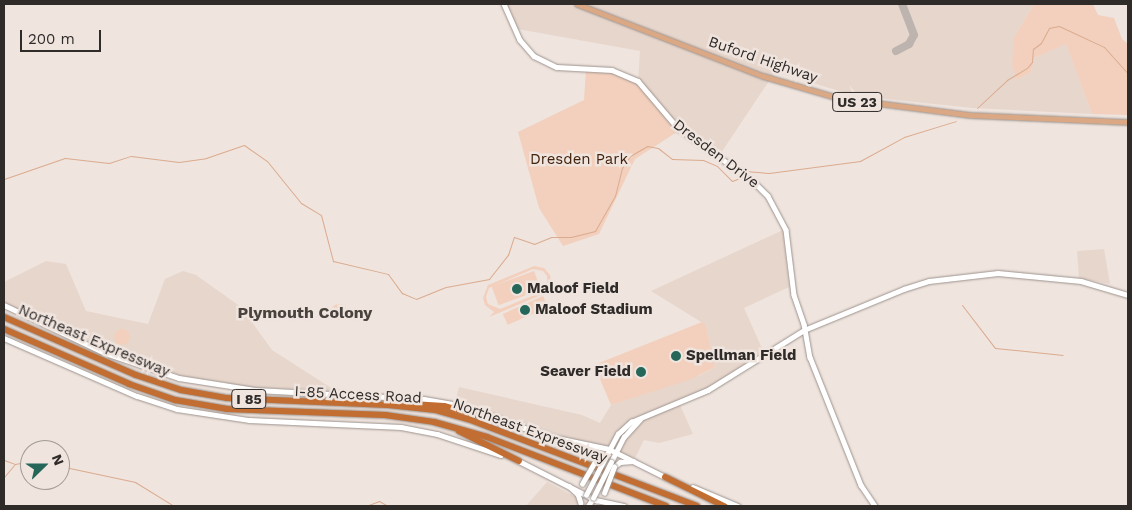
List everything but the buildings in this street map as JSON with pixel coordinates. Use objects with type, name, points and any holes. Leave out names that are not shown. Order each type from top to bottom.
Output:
[{"type":"highway","name":"Northeast Expressway","points":[[4,317],[136,375],[181,390],[226,398],[388,404],[436,410],[468,419],[697,506]]},
{"type":"highway","name":"Northeast Expressway","points":[[4,329],[146,390],[204,406],[385,415],[452,426],[542,457],[666,506]]},
{"type":"highway","points":[[388,404],[403,402],[444,406],[513,424]]},
{"type":"highway","points":[[452,426],[519,461]]},
{"type":"highway","points":[[665,478],[724,506]]},
{"type":"main road","name":"Dresden Drive","points":[[504,4],[520,40],[534,56],[557,67],[612,70],[638,81],[686,135],[761,188],[777,209],[786,230],[794,295],[810,357],[861,485],[875,506]]},
{"type":"main road","name":"Buford Highway","points":[[577,4],[763,76],[838,98],[970,115],[1128,122]]},
{"type":"main road","points":[[580,505],[620,431],[631,422],[708,390],[804,330],[904,289],[974,274],[1072,280],[1128,295]]},
{"type":"main road","name":"I-85 Access Road","points":[[4,304],[105,353],[179,378],[256,390],[424,399],[481,412],[513,424],[616,451],[665,478],[738,506]]},
{"type":"main road","name":"I-85 Access Road","points":[[4,338],[137,396],[177,409],[248,420],[409,428],[519,461],[565,482],[593,498],[624,506]]},
{"type":"main road","points":[[588,506],[616,451],[640,419]]},
{"type":"main road","points":[[571,485],[582,484],[596,460],[597,453],[590,445]]},
{"type":"main road","points":[[612,504],[604,493],[614,468],[620,462],[635,462]]},
{"type":"main road","points":[[565,482],[578,494],[580,505]]},
{"type":"shaded area","points":[[501,4],[1034,4],[1014,37],[1017,80],[1031,72],[1034,58],[1066,43],[1092,114],[972,108],[859,96],[849,85],[853,95],[775,72],[717,159],[677,132],[638,83],[640,51],[512,28]]},
{"type":"shaded area","points":[[783,230],[789,287],[744,308],[765,355],[732,378],[680,405],[693,434],[659,443],[644,440],[635,458],[455,402],[459,387],[582,415],[600,423],[611,405],[701,375],[715,367],[706,325],[651,291]]},
{"type":"shaded area","points":[[1104,249],[1110,284],[1079,278],[1077,251]]},
{"type":"shaded area","points":[[46,261],[66,264],[86,311],[148,324],[165,279],[183,271],[196,275],[241,307],[272,350],[336,391],[252,387],[183,376],[107,351],[4,302],[4,282]]},
{"type":"shaded area","points":[[547,482],[587,503],[598,506],[526,506]]},
{"type":"green space","points":[[1034,4],[1093,4],[1098,15],[1114,18],[1122,39],[1128,44],[1128,115],[1092,114],[1066,44],[1034,58],[1031,72],[1017,80],[1012,65],[1014,37]]},
{"type":"green space","name":"Dresden Park","points":[[586,70],[619,74],[638,83],[677,132],[635,159],[599,234],[563,246],[539,208],[518,132],[584,100]]},
{"type":"green space","points":[[534,266],[544,268],[550,275],[551,282],[546,293],[489,317],[494,312],[485,305],[483,298],[488,285]],"holes":[[[533,269],[543,271],[547,276],[547,287],[542,292],[500,309],[488,304],[486,297],[489,288]]]},
{"type":"green space","name":"Maloof Field","points":[[534,271],[541,290],[499,305],[492,286]]},
{"type":"green space","name":"Maloof Stadium","points":[[543,296],[548,307],[508,325],[503,314]]},
{"type":"green space","points":[[339,304],[345,306],[347,312],[345,318],[339,320],[333,318],[331,312],[333,306]]},
{"type":"green space","points":[[702,322],[706,325],[715,367],[692,379],[611,405],[594,365]]},
{"type":"green space","points":[[122,329],[130,337],[122,345],[114,337]]},
{"type":"waterway","points":[[977,108],[1007,80],[1027,68],[1032,62],[1033,49],[1041,43],[1049,28],[1059,26],[1104,47],[1128,74]]},
{"type":"waterway","points":[[745,171],[769,173],[860,161],[904,137],[956,121]]},
{"type":"waterway","points":[[4,179],[65,158],[109,163],[131,156],[179,162],[206,158],[244,145],[267,161],[301,203],[321,215],[333,261],[388,274],[402,293],[416,299],[446,287],[489,279],[508,255],[514,237],[534,244],[551,237],[571,237],[595,231],[615,196],[622,168],[630,156],[647,146],[658,148],[672,159],[703,160],[717,166],[732,181],[740,178]]},
{"type":"waterway","points":[[962,305],[995,348],[1063,355]]},
{"type":"waterway","points":[[4,460],[15,464],[20,463]]},
{"type":"waterway","points":[[4,477],[15,464]]},
{"type":"waterway","points":[[70,468],[135,482],[174,506]]},
{"type":"waterway","points":[[366,506],[379,501],[388,506]]},
{"type":"taxiway","points":[[896,51],[909,44],[914,35],[902,4]]},
{"type":"place","name":"Maloof Field","points":[[517,289]]},
{"type":"place","name":"Maloof Stadium","points":[[525,310]]},
{"type":"place","name":"Spellman Field","points":[[676,356]]},
{"type":"place","name":"Seaver Field","points":[[641,372]]},
{"type":"district","name":"Plymouth Colony","points":[[305,313]]}]
